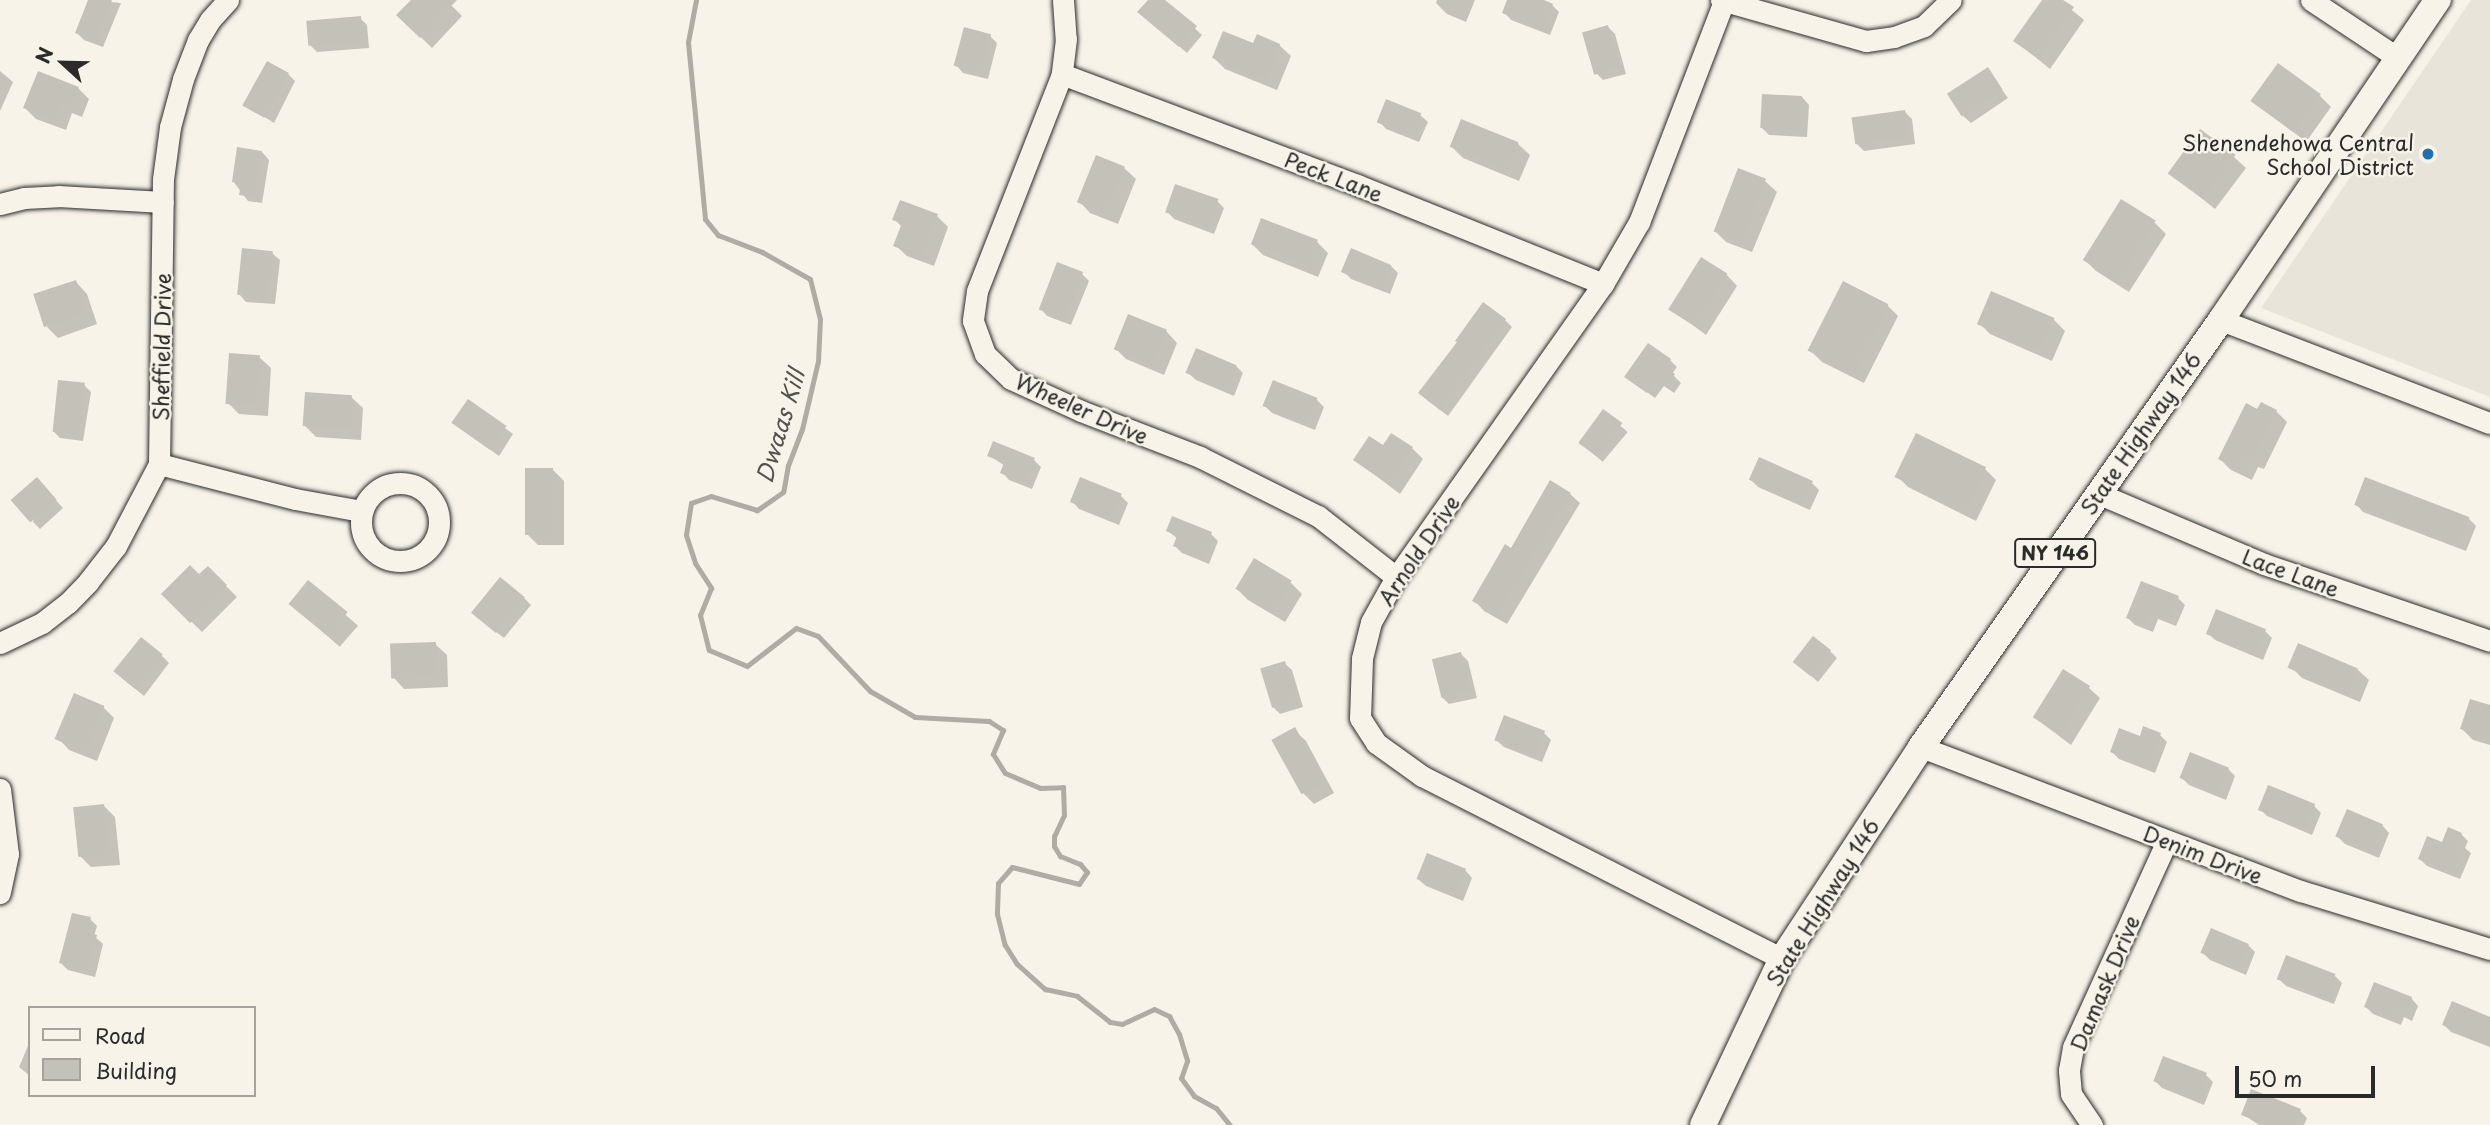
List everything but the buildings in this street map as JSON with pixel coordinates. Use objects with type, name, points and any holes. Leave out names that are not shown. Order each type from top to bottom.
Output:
[{"type":"main road","name":"State Highway 146","points":[[1703,1125],[1782,958],[1921,747],[2221,320],[2438,0]]},
{"type":"street","name":"Sheffield Drive","points":[[0,643],[42,623],[68,603],[88,582],[116,546],[159,464],[163,202],[170,127],[183,79],[198,40],[210,20],[228,0]]},
{"type":"street","name":"Wheeler Drive","points":[[1063,0],[1066,39],[1062,74],[977,290],[973,321],[985,354],[1011,379],[1080,411],[1200,457],[1318,516],[1396,577]]},
{"type":"street","points":[[1723,1],[1866,41],[1894,37],[1924,26],[1951,0]]},
{"type":"street","points":[[2311,0],[2398,58]]},
{"type":"street","name":"Arnold Drive","points":[[1723,1],[1639,222],[1603,284],[1396,577],[1371,622],[1362,659],[1360,718],[1376,743],[1422,776],[1782,958]]},
{"type":"street","name":"Peck Lane","points":[[1062,74],[1357,184],[1603,284]]},
{"type":"street","points":[[0,204],[24,198],[58,196],[163,202]]},
{"type":"street","points":[[2221,320],[2490,423]]},
{"type":"street","points":[[159,464],[295,499],[362,511]]},
{"type":"street","name":"Lace Lane","points":[[2097,493],[2264,564],[2490,641]]},
{"type":"street","name":"Denim Drive","points":[[1921,747],[2313,895],[2490,949]]},
{"type":"street","points":[[0,789],[8,854],[0,893]]},
{"type":"street","name":"Damask Drive","points":[[2092,1125],[2071,1094],[2069,1070],[2073,1046],[2167,841]]},
{"type":"shaded area","name":"Shenendehowa Central School District","points":[[2471,0],[2490,0],[2490,397],[2261,308]]},
{"type":"waterway","name":"Dwaas Kill","points":[[696,0],[688,42],[705,219],[718,235],[762,252],[810,279],[820,319],[818,361],[802,429],[788,465],[783,492],[757,510],[711,496],[691,503],[686,535],[695,563],[711,588],[700,615],[709,650],[747,666],[796,628],[818,636],[870,691],[915,717],[989,721],[1003,730],[993,754],[1005,773],[1040,788],[1063,787],[1064,815],[1054,836],[1054,846],[1060,856],[1080,864],[1087,872],[1079,884],[1012,867],[998,883],[997,914],[1005,945],[1017,964],[1045,989],[1077,996],[1110,1022],[1122,1024],[1154,1009],[1169,1016],[1179,1034],[1187,1061],[1181,1078],[1194,1096],[1216,1108],[1230,1125]]},
{"type":"place","name":"Shenendehowa Central School District","points":[[2428,154]]}]
